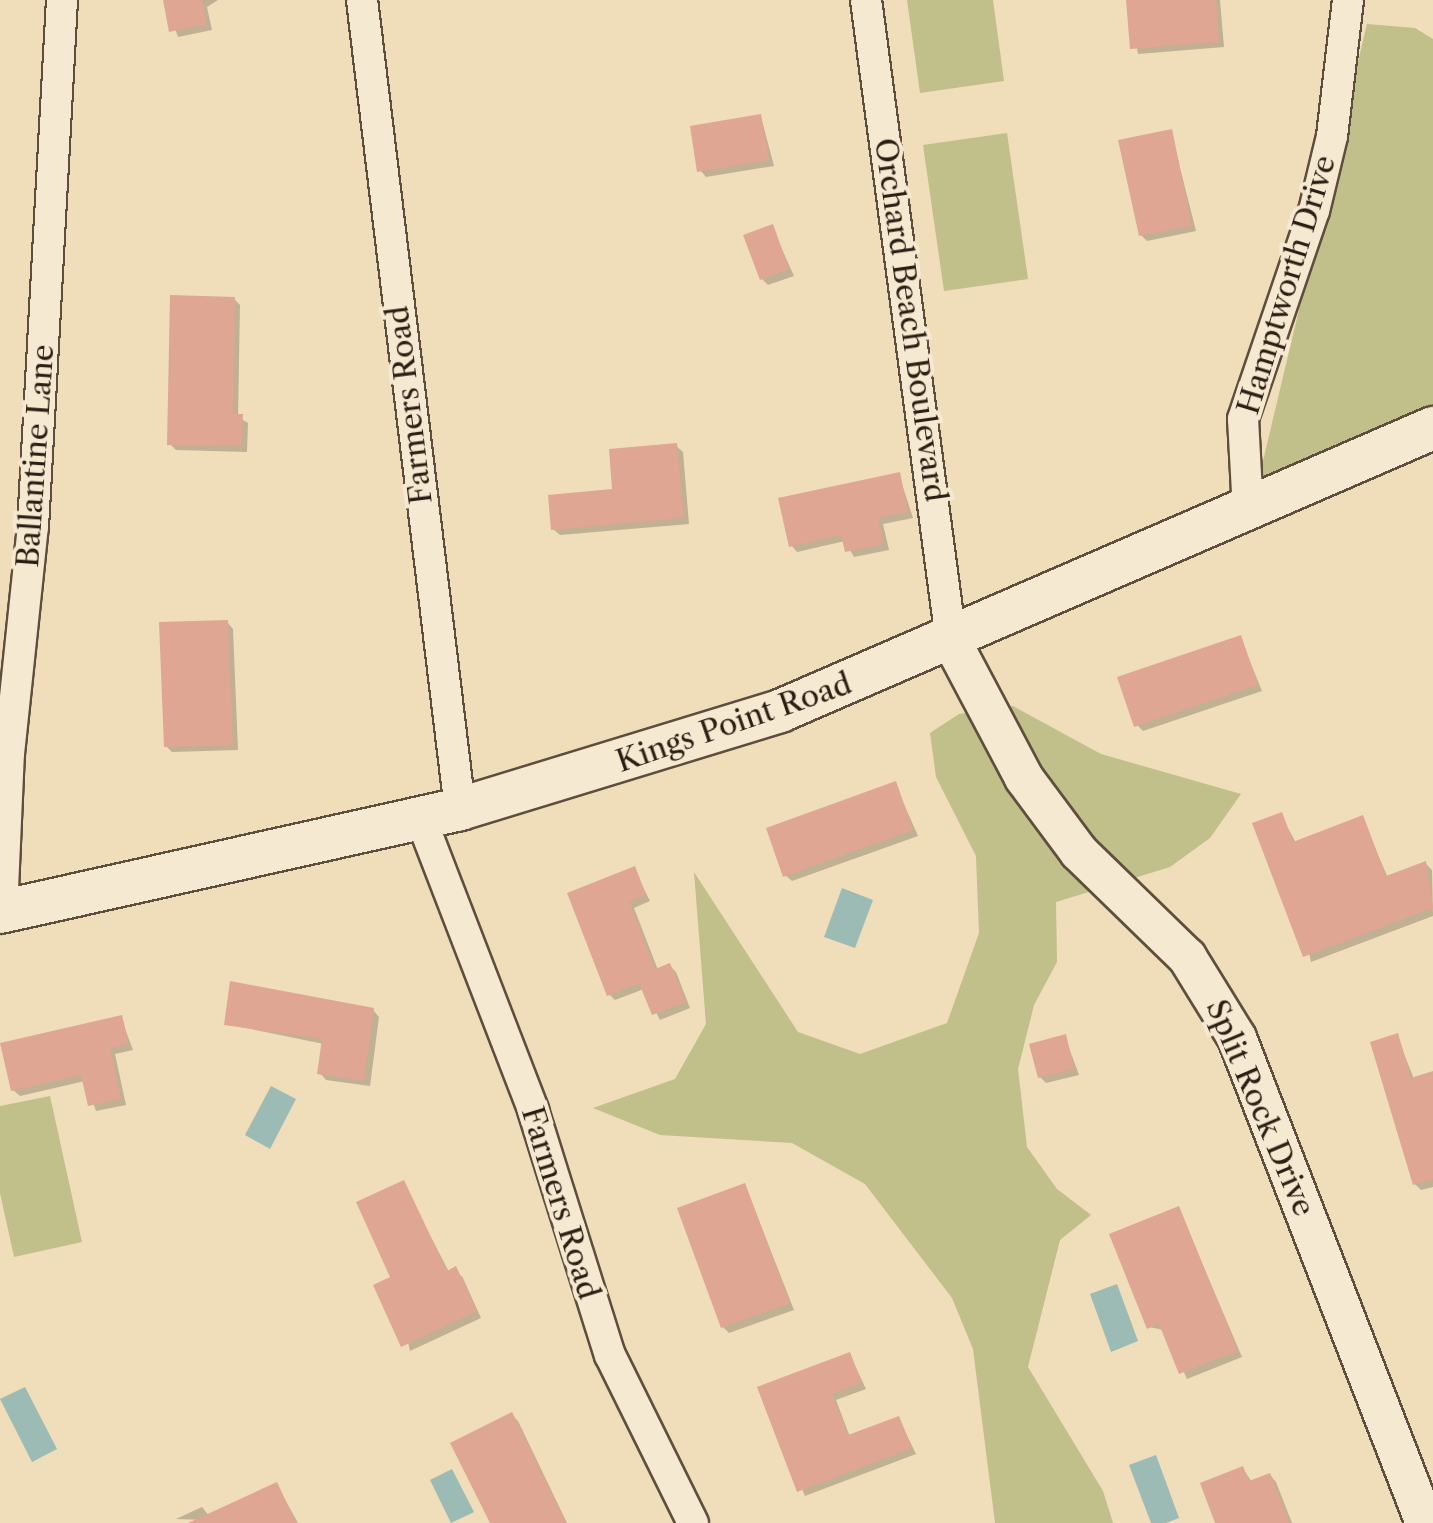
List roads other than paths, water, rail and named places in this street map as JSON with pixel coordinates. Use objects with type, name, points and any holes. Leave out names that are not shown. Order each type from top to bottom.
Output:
[{"type":"main road","name":"Kings Point Road","points":[[1,912],[440,814],[780,711],[1433,428]]},
{"type":"street","name":"Ballantine Lane","points":[[1,912],[9,754],[33,528],[62,0]]},
{"type":"street","name":"Farmers Road","points":[[362,0],[440,814],[610,1355],[693,1523]]},
{"type":"street","name":"Orchard Beach Boulevard","points":[[866,0],[951,640]]},
{"type":"street","name":"Hamptworth Drive","points":[[1248,510],[1243,419],[1314,211],[1332,136],[1348,0]]},
{"type":"street","name":"Split Rock Drive","points":[[951,640],[1024,778],[1079,852],[1195,967],[1237,1038],[1426,1523]]},
{"type":"water","points":[[842,888],[873,900],[855,948],[824,937]]},
{"type":"water","points":[[271,1086],[296,1099],[270,1149],[245,1135]]},
{"type":"water","points":[[1117,1284],[1138,1341],[1111,1352],[1090,1294]]},
{"type":"water","points":[[25,1387],[57,1449],[32,1462],[0,1399]]},
{"type":"water","points":[[1156,1455],[1179,1518],[1166,1523],[1151,1523],[1129,1465]]},
{"type":"water","points":[[452,1469],[474,1512],[451,1523],[430,1480]]}]
